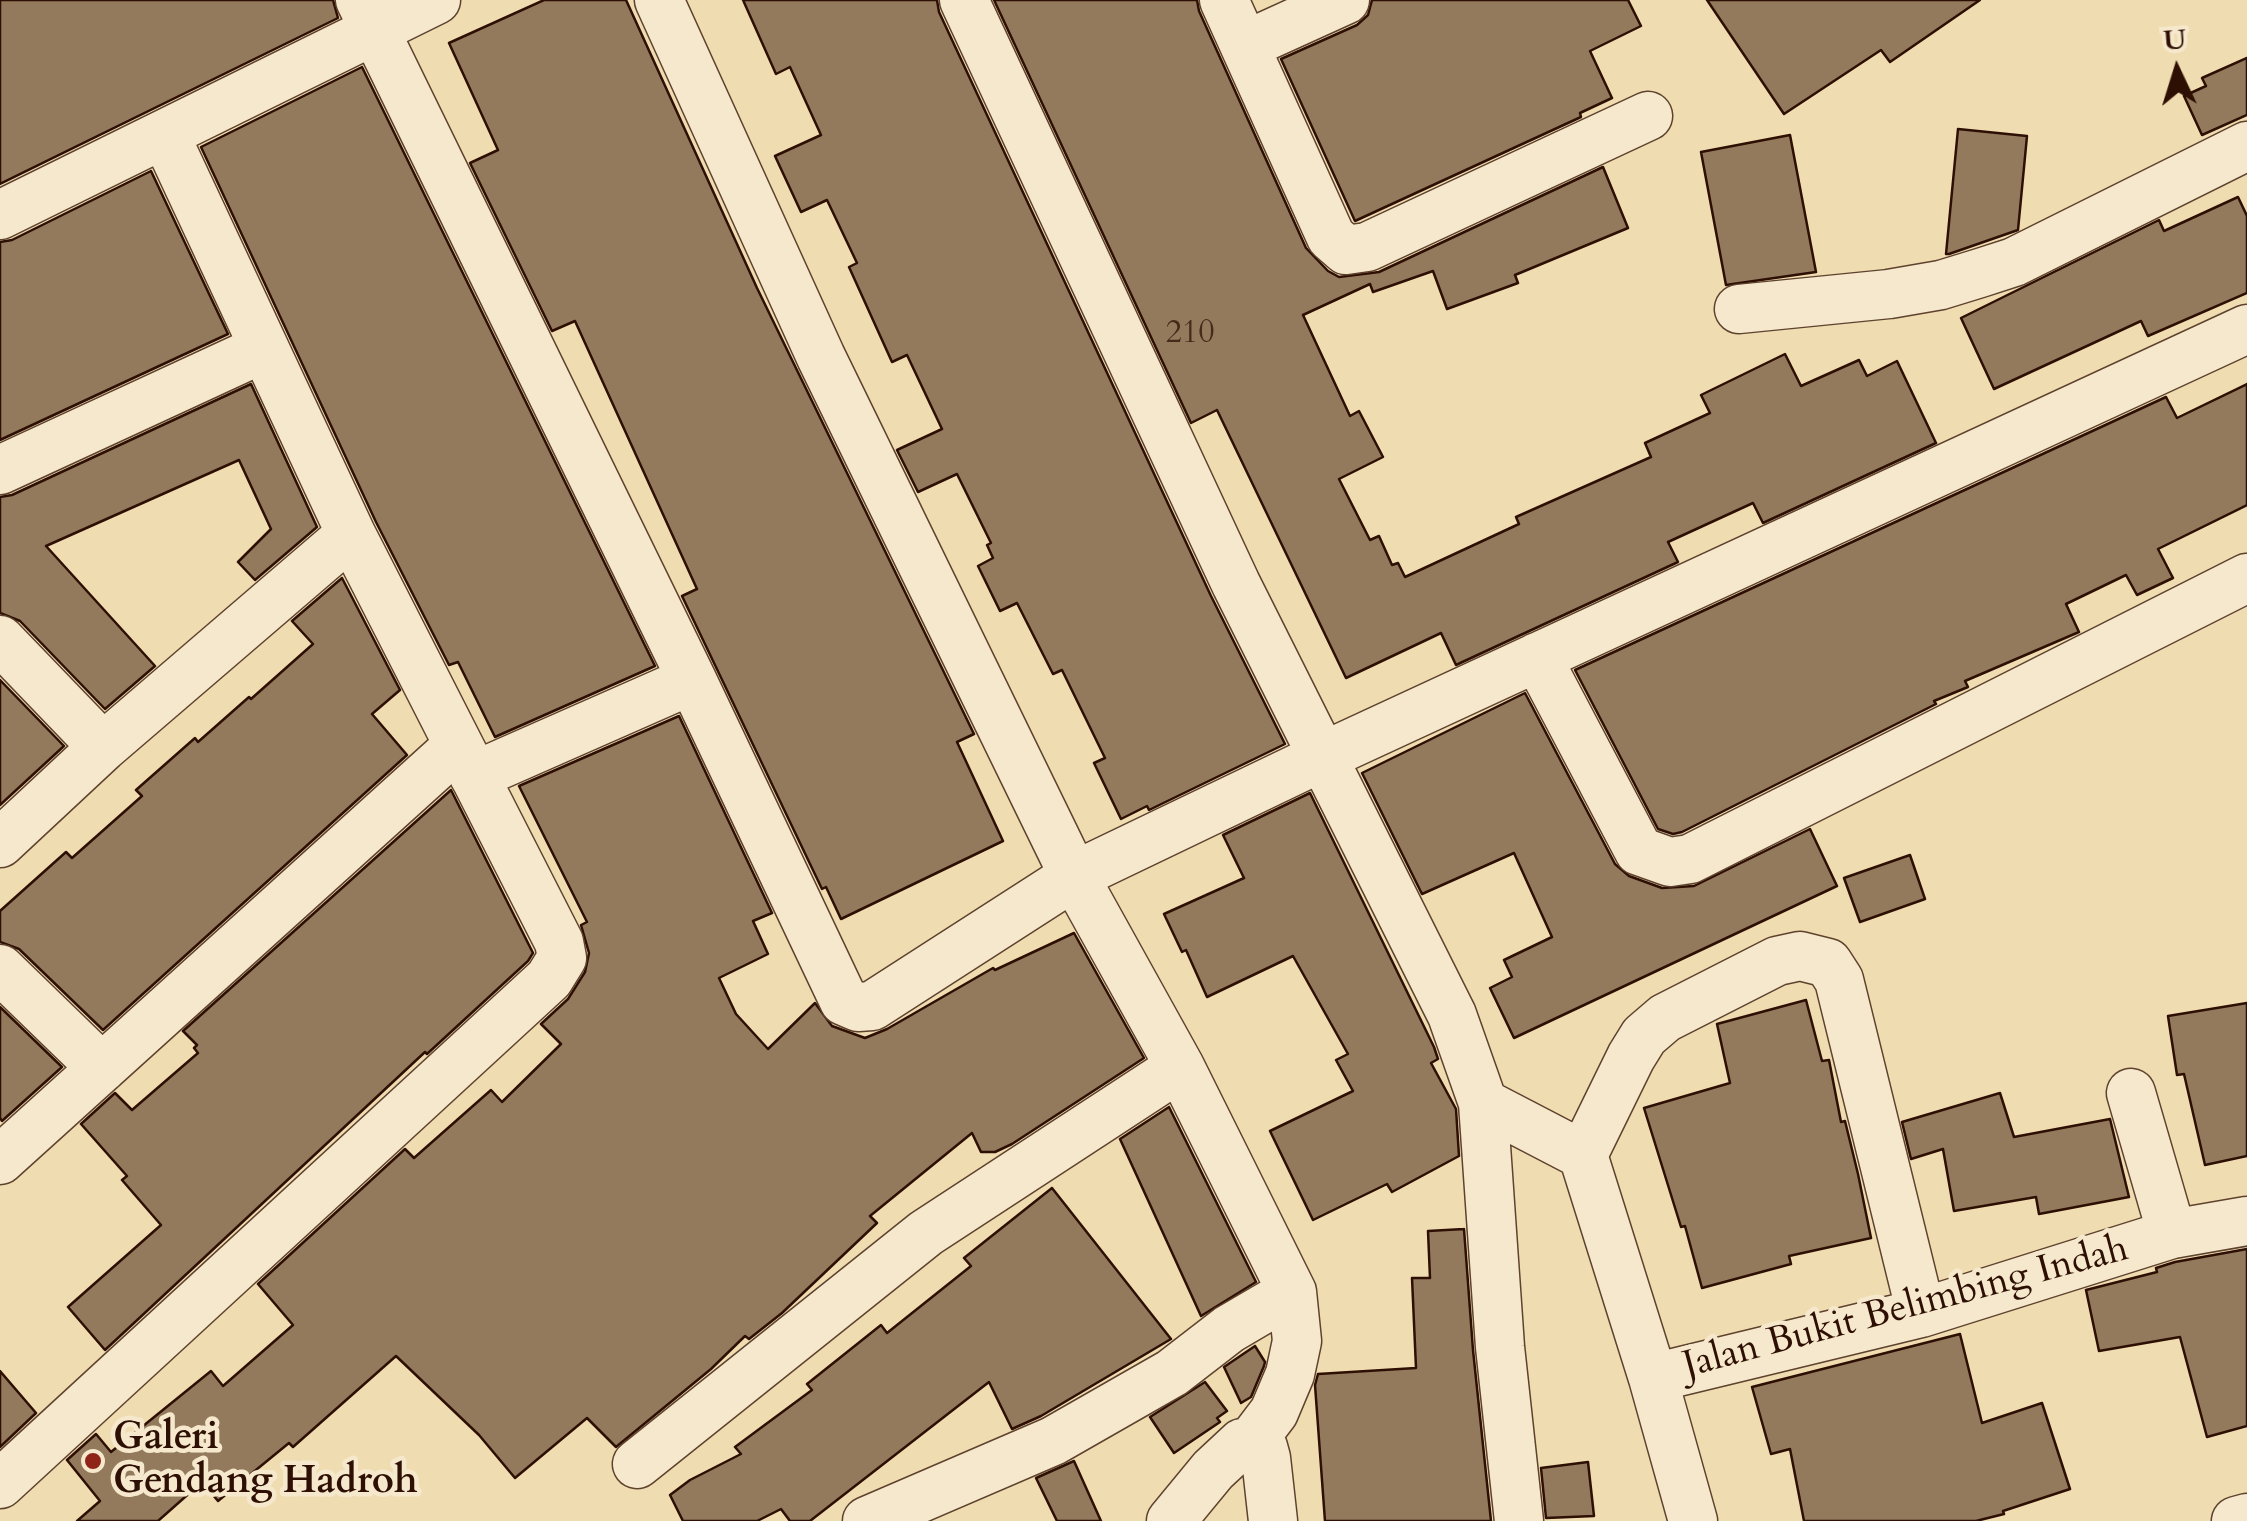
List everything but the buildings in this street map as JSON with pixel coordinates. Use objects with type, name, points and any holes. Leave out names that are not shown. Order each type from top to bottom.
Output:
[{"type":"street","points":[[0,215],[165,135],[367,14],[436,0]]},
{"type":"street","points":[[658,0],[821,357],[1074,876],[1180,1067],[1292,1292],[1297,1341],[1290,1374],[1274,1412],[1252,1441]]},
{"type":"street","points":[[964,0],[1236,584],[1452,1015],[1483,1103],[1500,1347],[1519,1521]]},
{"type":"street","points":[[1224,0],[1330,237],[1346,250],[1367,247],[1648,116]]},
{"type":"street","points":[[1246,45],[1344,0]]},
{"type":"street","points":[[367,14],[844,1001],[858,1007],[872,1006],[1074,876],[1537,657],[2243,339]]},
{"type":"street","points":[[0,1484],[559,967],[562,958],[559,942],[351,534],[165,135]]},
{"type":"street","points":[[1739,308],[1941,286],[2014,262],[2247,146]]},
{"type":"street","points":[[0,470],[264,348]]},
{"type":"street","points":[[0,843],[103,747],[351,534]]},
{"type":"street","points":[[1537,657],[1639,851],[1670,862],[1690,860],[2247,578]]},
{"type":"street","points":[[0,640],[103,747]]},
{"type":"street","points":[[0,1160],[102,1068],[466,761],[692,680]]},
{"type":"street","points":[[1652,1378],[1583,1155],[1644,1036],[1665,1018],[1777,961],[1800,956],[1828,963],[1839,980],[1920,1313]]},
{"type":"street","points":[[0,969],[102,1068]]},
{"type":"street","points":[[637,1464],[926,1232],[1180,1067]]},
{"type":"street","points":[[2132,1092],[2172,1234]]},
{"type":"street","points":[[1483,1103],[1583,1155]]},
{"type":"street","name":"Jalan Bukit Belimbing Indah","points":[[1693,1521],[1652,1378],[1920,1313],[2172,1234],[2247,1221]]},
{"type":"street","points":[[868,1521],[1053,1441],[1172,1373],[1229,1330],[1292,1292]]},
{"type":"street","points":[[1171,1521],[1213,1470],[1242,1443],[1252,1441],[1263,1447],[1266,1458],[1273,1521]]},
{"type":"street","points":[[2236,1521],[2247,1518]]},
{"type":"place","name":"Galeri Gendang Hadroh","points":[[93,1461]]}]
